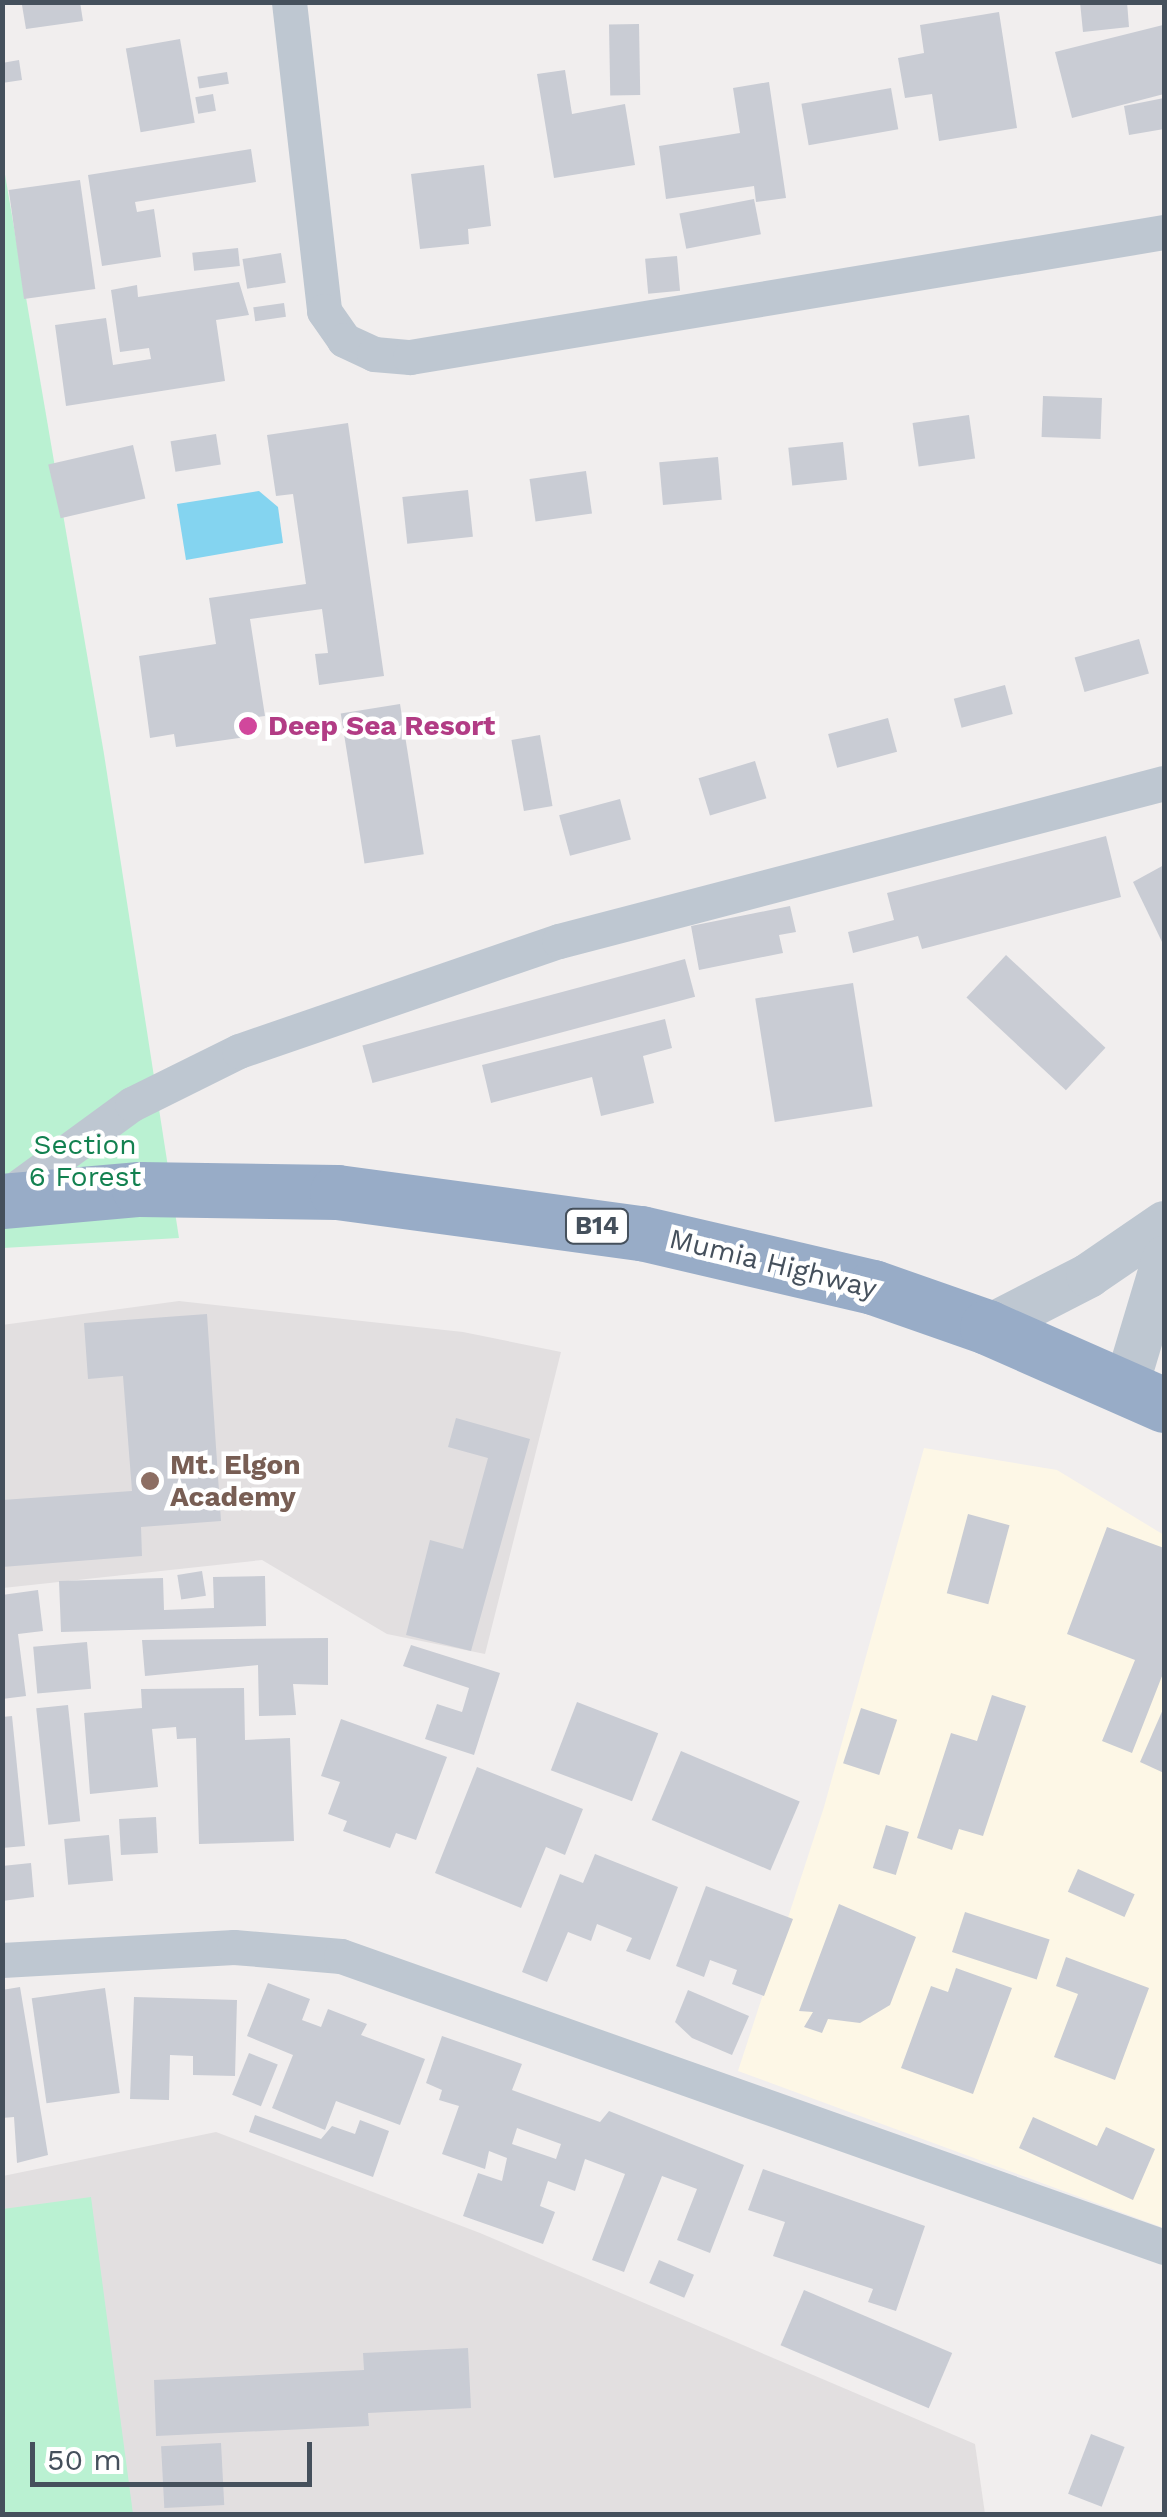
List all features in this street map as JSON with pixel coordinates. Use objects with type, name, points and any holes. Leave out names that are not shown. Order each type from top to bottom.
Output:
[{"type":"highway","name":"Mumia Highway","points":[[2,1200],[139,1189],[337,1192],[641,1232],[873,1287],[987,1326],[1145,1396]]},
{"type":"street","points":[[288,2],[324,312],[344,340],[374,354],[410,357],[1164,232]]},
{"type":"street","points":[[2,1200],[132,1104],[239,1050],[558,941],[1164,783]]},
{"type":"street","points":[[987,1326],[1088,1276],[1164,1223]]},
{"type":"street","points":[[1145,1396],[1164,1258]]},
{"type":"street","points":[[2,1960],[234,1947],[341,1956],[1164,2247]]},
{"type":"shaded area","points":[[179,1301],[463,1332],[561,1352],[485,1654],[387,1634],[262,1560],[3,1588],[2,1325]]},
{"type":"shaded area","points":[[924,1448],[1057,1470],[1164,1535],[1164,2228],[738,2071],[824,1807]]},
{"type":"shaded area","points":[[216,2132],[480,2233],[975,2444],[985,2514],[3,2514],[3,2176]]},
{"type":"green space","name":"Section 6 Forest","points":[[2,157],[104,754],[179,1238],[3,1248]]},
{"type":"green space","points":[[91,2197],[133,2514],[3,2514],[3,2209]]},
{"type":"water","points":[[259,491],[278,507],[283,543],[186,560],[177,504]]},
{"type":"building","points":[[80,2],[83,21],[26,29],[22,5]]},
{"type":"building","points":[[1080,2],[1127,2],[1129,27],[1083,32]]},
{"type":"building","points":[[999,12],[1017,128],[939,141],[932,94],[905,98],[898,58],[924,53],[920,25]]},
{"type":"building","points":[[639,24],[640,95],[610,96],[609,25]]},
{"type":"building","points":[[1163,25],[1164,94],[1072,118],[1055,52]]},
{"type":"building","points":[[180,39],[195,123],[141,132],[126,49]]},
{"type":"building","points":[[19,60],[22,80],[2,83],[2,63]]},
{"type":"building","points":[[565,70],[572,114],[625,104],[635,165],[554,178],[537,74]]},
{"type":"building","points":[[227,72],[229,84],[199,89],[197,77]]},
{"type":"building","points":[[769,82],[786,198],[756,202],[754,186],[666,199],[659,146],[740,133],[733,88]]},
{"type":"building","points":[[891,88],[898,129],[809,145],[801,104]]},
{"type":"building","points":[[213,94],[216,111],[198,114],[195,97]]},
{"type":"building","points":[[1164,98],[1164,129],[1129,135],[1124,106]]},
{"type":"building","points":[[251,149],[256,182],[135,202],[137,212],[154,209],[161,257],[102,266],[88,175]]},
{"type":"building","points":[[484,165],[491,226],[468,229],[469,244],[420,249],[411,174]]},
{"type":"building","points":[[80,180],[95,289],[24,299],[9,190]]},
{"type":"building","points":[[754,199],[761,234],[686,249],[679,214]]},
{"type":"building","points":[[238,248],[240,266],[194,271],[192,253]]},
{"type":"building","points":[[281,253],[286,283],[247,289],[242,259]]},
{"type":"building","points":[[677,256],[680,291],[648,294],[645,259]]},
{"type":"building","points":[[239,282],[249,315],[216,320],[225,381],[66,406],[55,325],[106,318],[113,365],[151,359],[149,348],[120,352],[111,290],[137,285],[138,297]]},
{"type":"building","points":[[284,303],[286,317],[255,321],[253,307]]},
{"type":"building","points":[[1043,396],[1102,398],[1101,439],[1042,437]]},
{"type":"building","points":[[969,415],[975,459],[919,467],[913,423]]},
{"type":"building","points":[[348,423],[384,676],[319,685],[315,654],[328,653],[322,609],[250,619],[265,716],[243,719],[246,737],[176,747],[174,734],[150,738],[139,656],[216,644],[209,598],[306,584],[293,494],[276,496],[267,435]]},
{"type":"building","points":[[216,434],[221,465],[175,472],[171,441]]},
{"type":"building","points":[[843,442],[847,480],[792,486],[788,448]]},
{"type":"building","points":[[133,445],[145,499],[61,518],[48,465]]},
{"type":"building","points":[[718,457],[722,500],[663,505],[659,462]]},
{"type":"building","points":[[586,471],[592,514],[536,522],[530,479]]},
{"type":"building","points":[[468,490],[473,537],[407,544],[402,497]]},
{"type":"building","points":[[1139,639],[1149,674],[1085,692],[1075,657]]},
{"type":"building","points":[[1005,685],[1013,714],[962,728],[954,699]]},
{"type":"building","points":[[400,704],[424,854],[365,864],[341,713]]},
{"type":"building","points":[[888,718],[897,752],[837,768],[828,734]]},
{"type":"building","points":[[540,735],[553,806],[524,811],[511,740]]},
{"type":"building","points":[[755,761],[766,798],[710,816],[699,778]]},
{"type":"building","points":[[620,799],[631,840],[570,856],[559,815]]},
{"type":"building","points":[[1106,836],[1121,897],[922,949],[918,936],[853,953],[848,932],[894,920],[887,893]]},
{"type":"building","points":[[1164,865],[1164,946],[1133,882]]},
{"type":"building","points":[[790,906],[796,932],[779,935],[783,953],[699,970],[691,926]]},
{"type":"building","points":[[1006,955],[1105,1048],[1066,1090],[966,997]]},
{"type":"building","points":[[685,959],[695,997],[372,1083],[362,1045]]},
{"type":"building","points":[[853,983],[873,1106],[775,1122],[755,998]]},
{"type":"building","points":[[665,1019],[672,1048],[643,1056],[654,1103],[601,1116],[592,1077],[491,1103],[482,1065]]},
{"type":"building","points":[[207,1314],[221,1521],[141,1527],[142,1556],[2,1567],[2,1500],[132,1491],[123,1376],[88,1379],[84,1323]]},
{"type":"building","points":[[456,1418],[530,1439],[471,1651],[406,1635],[430,1540],[463,1549],[488,1458],[448,1447]]},
{"type":"building","points":[[968,1514],[1010,1525],[988,1604],[947,1593]]},
{"type":"building","points":[[1107,1527],[1164,1548],[1164,1671],[1132,1753],[1102,1741],[1135,1660],[1067,1634]]},
{"type":"building","points":[[202,1571],[206,1596],[181,1600],[177,1575]]},
{"type":"building","points":[[265,1576],[266,1626],[61,1632],[59,1581],[163,1578],[164,1610],[214,1608],[213,1577]]},
{"type":"building","points":[[38,1590],[43,1631],[18,1634],[26,1696],[2,1699],[2,1595]]},
{"type":"building","points":[[328,1638],[328,1685],[293,1684],[296,1715],[259,1716],[258,1665],[145,1676],[142,1640]]},
{"type":"building","points":[[87,1642],[91,1689],[37,1694],[33,1647]]},
{"type":"building","points":[[411,1645],[500,1673],[474,1755],[425,1739],[437,1704],[462,1712],[469,1688],[403,1666]]},
{"type":"building","points":[[244,1688],[245,1740],[290,1738],[294,1841],[199,1844],[196,1738],[177,1739],[176,1727],[152,1729],[158,1787],[90,1794],[84,1713],[142,1708],[141,1689]]},
{"type":"building","points":[[992,1695],[1026,1706],[983,1836],[959,1829],[952,1850],[917,1838],[951,1733],[977,1741]]},
{"type":"building","points":[[577,1702],[658,1733],[632,1801],[551,1770]]},
{"type":"building","points":[[68,1705],[80,1821],[48,1825],[36,1708]]},
{"type":"building","points":[[1164,1707],[1164,1773],[1140,1762]]},
{"type":"building","points":[[861,1708],[897,1720],[879,1775],[843,1763]]},
{"type":"building","points":[[12,1716],[25,1846],[2,1848],[2,1717]]},
{"type":"building","points":[[341,1719],[447,1757],[416,1840],[396,1833],[390,1848],[343,1831],[347,1821],[328,1814],[340,1782],[321,1776]]},
{"type":"building","points":[[681,1751],[800,1801],[770,1870],[652,1820]]},
{"type":"building","points":[[477,1767],[583,1809],[565,1855],[546,1847],[521,1908],[435,1873]]},
{"type":"building","points":[[156,1817],[158,1853],[121,1855],[119,1819]]},
{"type":"building","points":[[886,1825],[909,1832],[896,1875],[873,1868]]},
{"type":"building","points":[[109,1835],[113,1881],[68,1885],[64,1839]]},
{"type":"building","points":[[595,1854],[678,1887],[650,1960],[626,1951],[632,1938],[597,1924],[591,1941],[568,1932],[547,1982],[522,1972],[560,1874],[583,1883]]},
{"type":"building","points":[[31,1863],[34,1897],[2,1901],[2,1866]]},
{"type":"building","points":[[1078,1869],[1135,1894],[1124,1917],[1068,1892]]},
{"type":"building","points":[[706,1886],[793,1919],[764,1996],[732,1984],[737,1970],[710,1960],[704,1977],[676,1966]]},
{"type":"building","points":[[839,1904],[916,1937],[890,2005],[860,2023],[828,2019],[822,2033],[804,2027],[813,2012],[799,2011]]},
{"type":"building","points":[[965,1912],[1050,1940],[1037,1979],[952,1952]]},
{"type":"building","points":[[1066,1957],[1149,1988],[1115,2080],[1054,2057],[1078,1994],[1056,1986]]},
{"type":"building","points":[[956,1968],[1012,1988],[973,2094],[901,2068],[931,1986],[948,1992]]},
{"type":"building","points":[[268,1983],[310,1999],[302,2020],[321,2027],[328,2009],[367,2024],[361,2035],[425,2059],[400,2125],[336,2101],[325,2130],[272,2108],[293,2055],[247,2036]]},
{"type":"building","points":[[20,1987],[48,2155],[17,2163],[14,2117],[2,2118],[2,1990]]},
{"type":"building","points":[[105,1988],[120,2093],[46,2103],[32,1998]]},
{"type":"building","points":[[688,1990],[749,2016],[732,2055],[692,2038],[675,2022]]},
{"type":"building","points":[[134,1997],[237,2000],[235,2076],[193,2075],[193,2056],[170,2055],[169,2100],[130,2099]]},
{"type":"building","points":[[442,2036],[522,2064],[512,2090],[600,2122],[609,2111],[744,2165],[710,2253],[677,2240],[697,2189],[662,2176],[624,2272],[592,2260],[625,2174],[585,2159],[575,2191],[548,2181],[540,2206],[555,2212],[543,2244],[463,2216],[478,2173],[502,2181],[507,2158],[489,2151],[485,2169],[442,2154],[459,2106],[439,2100],[442,2090],[426,2083]],"holes":[[[517,2128],[561,2144],[556,2159],[512,2144]]]},
{"type":"building","points":[[249,2053],[278,2065],[261,2106],[232,2095]]},
{"type":"building","points":[[255,2115],[321,2139],[332,2126],[355,2134],[360,2120],[389,2131],[373,2177],[249,2132]]},
{"type":"building","points":[[1033,2117],[1097,2146],[1106,2127],[1155,2149],[1133,2200],[1019,2148]]},
{"type":"building","points":[[763,2169],[925,2226],[896,2311],[868,2302],[873,2289],[773,2256],[785,2222],[748,2210]]},
{"type":"building","points":[[659,2260],[694,2275],[684,2298],[649,2283]]},
{"type":"building","points":[[804,2290],[952,2353],[929,2408],[781,2345]]},
{"type":"building","points":[[468,2348],[471,2408],[368,2413],[369,2426],[156,2436],[154,2380],[364,2370],[363,2353]]},
{"type":"building","points":[[1091,2434],[1125,2447],[1102,2507],[1068,2494]]},
{"type":"building","points":[[221,2443],[224,2505],[164,2508],[161,2446]]},
{"type":"place","name":"Deep Sea Resort","points":[[248,726]]},
{"type":"place","name":"Mt. Elgon Academy","points":[[150,1481]]}]
